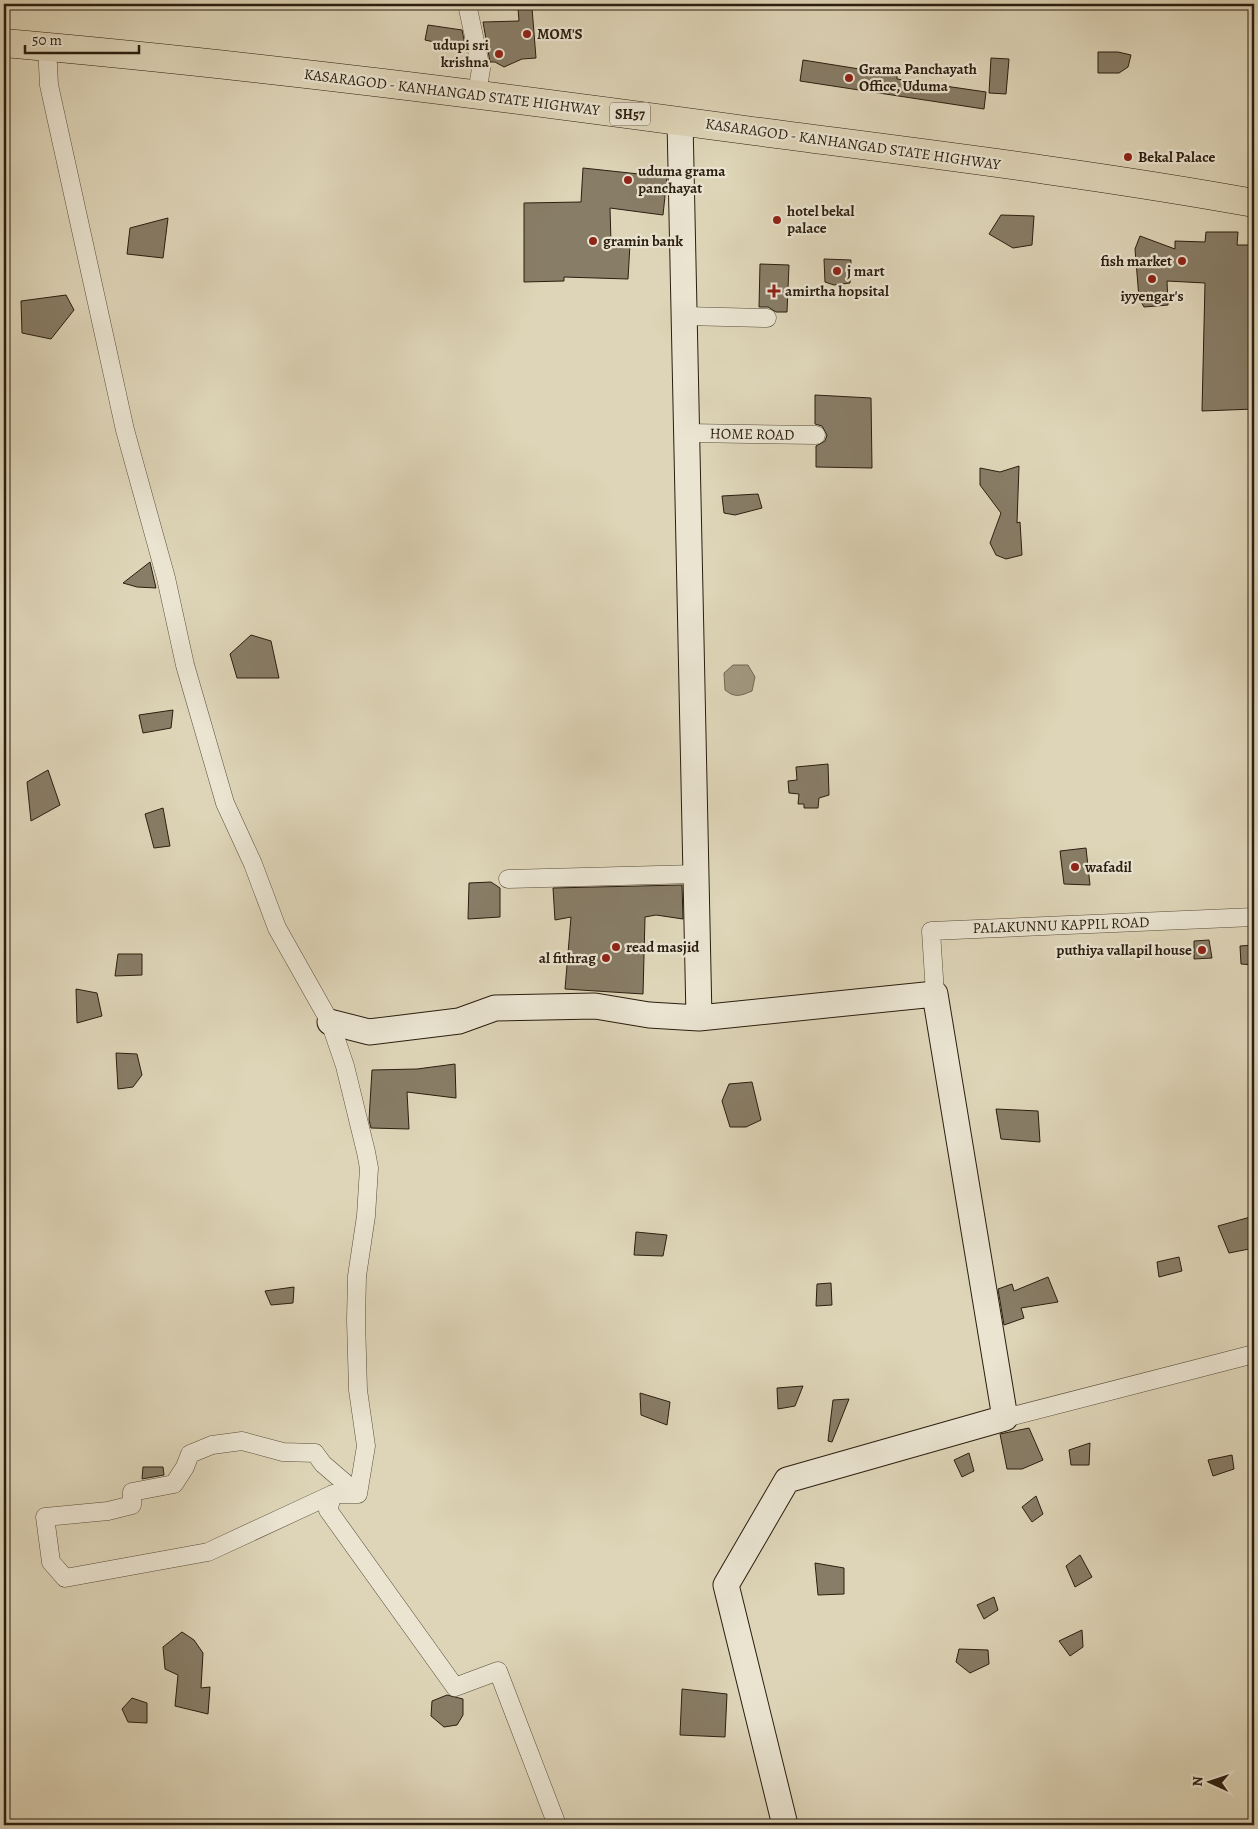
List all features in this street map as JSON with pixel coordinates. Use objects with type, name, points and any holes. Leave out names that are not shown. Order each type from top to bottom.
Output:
[{"type":"main road","name":"KASARAGOD - KANHANGAD STATE HIGHWAY","points":[[4,43],[178,59],[477,94],[1142,183],[1254,203]]},
{"type":"street","points":[[468,4],[481,70],[477,94]]},
{"type":"street","points":[[48,46],[49,85],[125,430],[166,578],[185,665],[225,803],[253,864],[277,928],[330,1022],[344,1066],[369,1168],[366,1216],[357,1276],[358,1390],[366,1446],[358,1494]]},
{"type":"street","points":[[680,121],[699,1018]]},
{"type":"street","points":[[685,316],[767,318]]},
{"type":"street","name":"HOME ROAD","points":[[688,433],[816,435]]},
{"type":"street","points":[[508,879],[696,874]]},
{"type":"street","name":"PALAKUNNU KAPPIL ROAD","points":[[934,994],[931,931],[1254,917]]},
{"type":"street","points":[[330,1022],[369,1032],[459,1021],[495,1008],[595,1006],[649,1015],[699,1018],[934,994],[1005,1418]]},
{"type":"street","points":[[785,1825],[726,1584],[787,1480],[1005,1418],[1254,1354]]},
{"type":"street","points":[[242,1440],[283,1452],[315,1453],[323,1464],[358,1494],[333,1494],[208,1552],[65,1578],[51,1562],[45,1517],[108,1511],[132,1505],[132,1492],[174,1484],[185,1467],[190,1454],[212,1445],[242,1440]]},
{"type":"street","points":[[333,1494],[328,1510],[455,1687],[498,1671],[557,1825]]},
{"type":"shaded area","points":[[733,665],[748,665],[755,677],[752,691],[738,695],[725,690],[724,673]]},
{"type":"building","points":[[532,8],[536,58],[522,59],[504,67],[495,62],[490,62],[483,22],[519,21],[518,9]]},
{"type":"building","points":[[428,25],[462,30],[466,49],[425,40]]},
{"type":"building","points":[[1098,52],[1118,52],[1131,55],[1128,67],[1119,73],[1098,73]]},
{"type":"building","points":[[991,58],[1009,59],[1006,94],[989,93]]},
{"type":"building","points":[[803,60],[897,75],[897,79],[986,92],[984,109],[800,81]]},
{"type":"building","points":[[583,168],[667,177],[663,215],[610,208],[611,243],[630,244],[628,279],[564,277],[564,281],[524,282],[524,203],[581,202]]},
{"type":"building","points":[[1001,215],[1034,216],[1032,245],[1013,248],[989,234]]},
{"type":"building","points":[[168,218],[163,258],[127,254],[130,228]]},
{"type":"building","points":[[1206,232],[1238,232],[1237,245],[1254,245],[1254,409],[1202,411],[1205,283],[1167,281],[1168,305],[1144,307],[1139,298],[1135,249],[1140,236],[1175,249],[1175,241],[1205,242]]},
{"type":"building","name":"j mart","points":[[824,259],[851,260],[850,283],[834,285],[825,282]]},
{"type":"building","name":"amirtha hopsital","points":[[760,264],[789,265],[787,312],[776,312],[768,307],[759,307]]},
{"type":"building","points":[[66,295],[74,310],[51,339],[22,333],[21,301]]},
{"type":"building","points":[[815,395],[871,398],[872,468],[816,467],[816,446],[825,441],[827,435],[822,426],[815,424]]},
{"type":"building","points":[[1019,466],[1017,523],[1020,522],[1022,555],[1006,559],[996,555],[990,543],[1001,513],[980,485],[980,468],[1000,472]]},
{"type":"building","points":[[758,494],[762,508],[735,515],[724,513],[722,496]]},
{"type":"building","points":[[150,562],[156,588],[137,587],[123,583]]},
{"type":"building","points":[[251,635],[271,641],[279,678],[237,678],[230,654]]},
{"type":"building","points":[[173,710],[171,728],[143,733],[139,715]]},
{"type":"building","points":[[828,764],[829,795],[819,798],[818,808],[804,808],[804,804],[798,804],[799,794],[789,793],[788,781],[797,780],[796,767]]},
{"type":"building","points":[[48,770],[60,805],[31,821],[27,782]]},
{"type":"building","points":[[163,808],[170,846],[154,848],[145,814]]},
{"type":"building","name":"wafadil","points":[[1086,848],[1090,885],[1064,884],[1060,851]]},
{"type":"building","points":[[491,882],[500,888],[500,917],[468,919],[469,883]]},
{"type":"building","points":[[682,885],[683,919],[656,915],[645,917],[643,994],[565,989],[571,917],[555,920],[553,888]]},
{"type":"building","name":"puthiya vallapil house","points":[[1209,940],[1212,958],[1194,959],[1194,941]]},
{"type":"building","points":[[1254,945],[1254,965],[1241,964],[1240,946]]},
{"type":"building","points":[[118,954],[142,954],[142,975],[115,976]]},
{"type":"building","points":[[76,989],[97,993],[102,1016],[77,1023]]},
{"type":"building","points":[[116,1053],[137,1054],[142,1075],[133,1087],[118,1089]]},
{"type":"building","points":[[455,1064],[456,1098],[407,1092],[409,1129],[371,1128],[369,1120],[372,1070],[417,1069]]},
{"type":"building","points":[[752,1082],[761,1120],[746,1127],[730,1127],[722,1101],[729,1084]]},
{"type":"building","points":[[996,1109],[1038,1111],[1040,1142],[1001,1139]]},
{"type":"building","points":[[1254,1216],[1254,1248],[1229,1253],[1218,1226]]},
{"type":"building","points":[[636,1232],[667,1235],[663,1256],[634,1255]]},
{"type":"building","points":[[1179,1257],[1182,1271],[1159,1277],[1157,1262]]},
{"type":"building","points":[[1048,1277],[1058,1302],[1021,1308],[1024,1318],[1004,1325],[998,1289],[1012,1284],[1014,1291]]},
{"type":"building","points":[[831,1283],[832,1305],[816,1306],[817,1284]]},
{"type":"building","points":[[294,1287],[293,1303],[271,1305],[265,1291]]},
{"type":"building","points":[[803,1386],[795,1406],[778,1409],[777,1388]]},
{"type":"building","points":[[640,1393],[670,1402],[667,1425],[641,1415]]},
{"type":"building","points":[[849,1399],[832,1442],[828,1441],[833,1400]]},
{"type":"building","points":[[1029,1428],[1043,1460],[1022,1469],[1007,1469],[1000,1434]]},
{"type":"building","points":[[1090,1443],[1089,1465],[1071,1465],[1069,1450]]},
{"type":"building","points":[[969,1453],[974,1471],[962,1477],[954,1460]]},
{"type":"building","points":[[1232,1455],[1234,1469],[1213,1476],[1208,1460]]},
{"type":"building","points":[[143,1467],[163,1467],[164,1475],[142,1479]]},
{"type":"building","points":[[1036,1496],[1043,1514],[1032,1522],[1022,1507]]},
{"type":"building","points":[[1080,1555],[1092,1577],[1075,1587],[1066,1566]]},
{"type":"building","points":[[815,1563],[844,1568],[844,1594],[818,1595]]},
{"type":"building","points":[[994,1597],[998,1610],[984,1619],[977,1605]]},
{"type":"building","points":[[1082,1630],[1083,1647],[1070,1656],[1059,1641]]},
{"type":"building","points":[[182,1632],[194,1640],[203,1653],[201,1688],[210,1687],[208,1714],[175,1706],[178,1675],[165,1669],[163,1647]]},
{"type":"building","points":[[959,1649],[988,1650],[989,1664],[970,1673],[956,1662]]},
{"type":"building","points":[[682,1689],[727,1694],[725,1737],[680,1735]]},
{"type":"building","points":[[447,1695],[463,1699],[463,1715],[457,1725],[444,1727],[431,1716],[432,1701]]},
{"type":"building","points":[[132,1698],[147,1703],[147,1723],[128,1722],[122,1709]]},
{"type":"place","name":"MOM'S","points":[[527,34]]},
{"type":"place","name":"udupi sri krishna","points":[[499,54]]},
{"type":"place","name":"Grama Panchayath Office, Uduma","points":[[849,78]]},
{"type":"place","name":"Bekal Palace","points":[[1128,157]]},
{"type":"place","name":"uduma grama panchayat","points":[[628,180]]},
{"type":"place","name":"hotel bekal palace","points":[[777,220]]},
{"type":"place","name":"gramin bank","points":[[593,241]]},
{"type":"place","name":"fish market","points":[[1182,261]]},
{"type":"place","name":"j mart","points":[[837,271]]},
{"type":"place","name":"iyyengar's","points":[[1152,279]]},
{"type":"place","name":"amirtha hopsital","points":[[774,291]]},
{"type":"place","name":"wafadil","points":[[1075,867]]},
{"type":"place","name":"read masjid","points":[[616,947]]},
{"type":"place","name":"puthiya vallapil house","points":[[1202,950]]},
{"type":"place","name":"al fithrag","points":[[606,958]]}]
